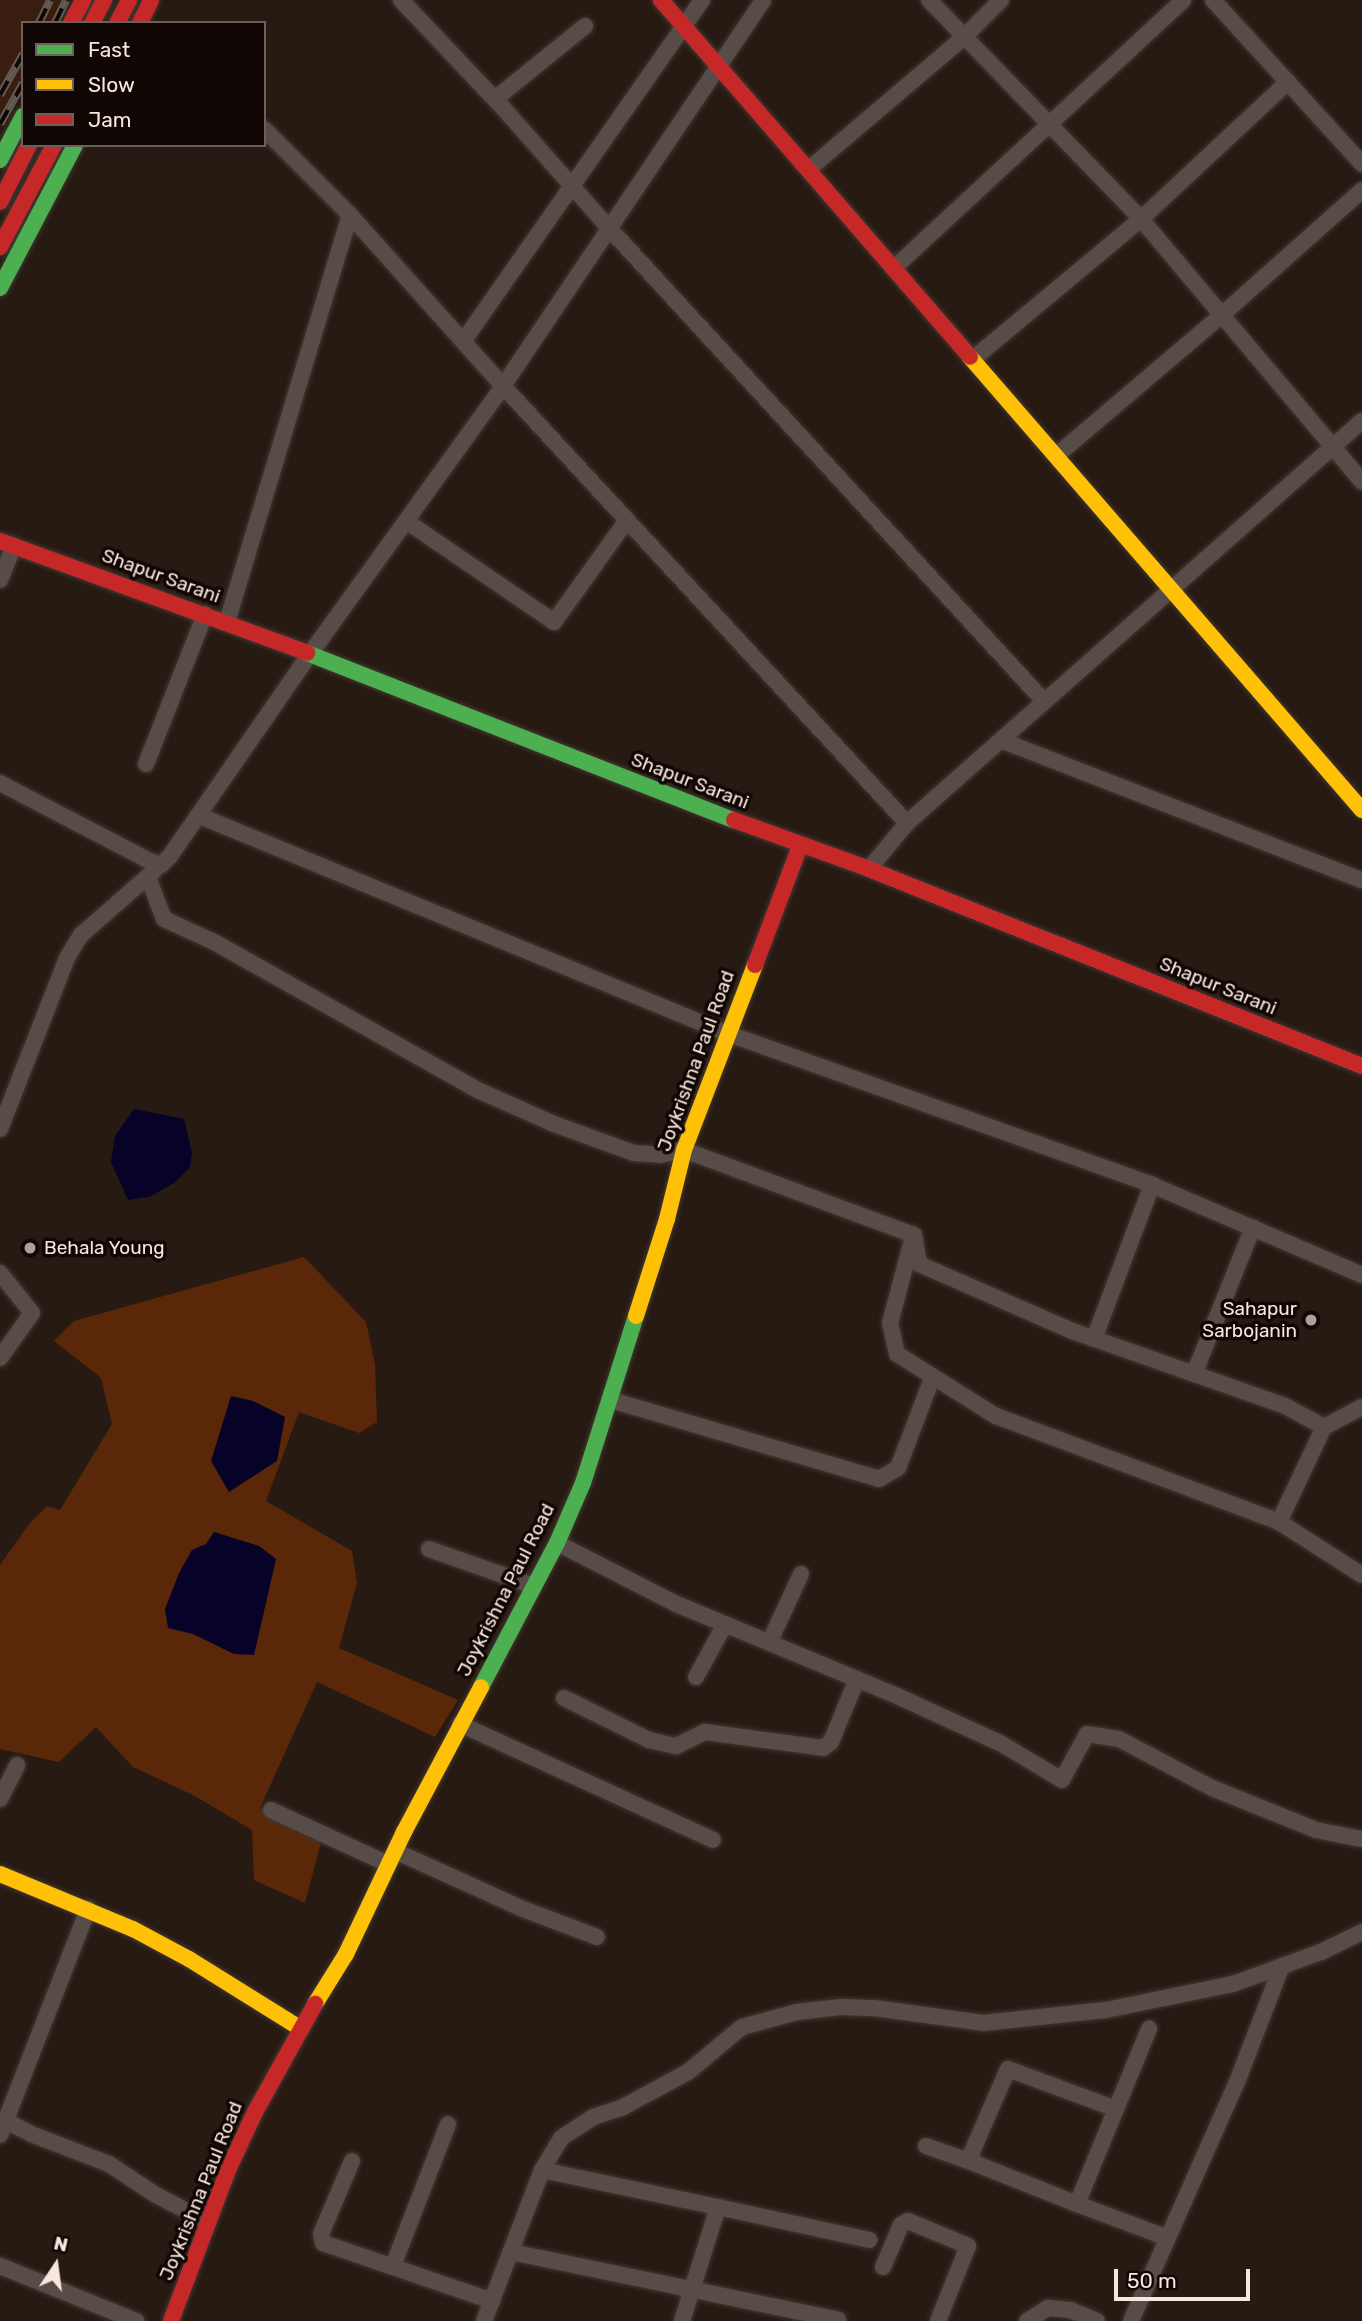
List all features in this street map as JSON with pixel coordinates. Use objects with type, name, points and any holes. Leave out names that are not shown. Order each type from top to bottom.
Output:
[{"type":"main road","points":[[72,21],[83,0]]},
{"type":"main road","points":[[93,21],[104,0]]},
{"type":"main road","points":[[118,21],[129,0]]},
{"type":"main road","points":[[661,0],[1362,810]]},
{"type":"main road","points":[[0,160],[21,120]]},
{"type":"main road","points":[[0,202],[28,147]]},
{"type":"main road","points":[[0,247],[53,147]]},
{"type":"main road","points":[[0,288],[74,147]]},
{"type":"main road","name":"Shapur Sarani","points":[[7,544],[227,622],[800,846],[869,869],[1362,1066]]},
{"type":"main road","name":"Joykrishna Paul Road","points":[[171,2321],[208,2222],[255,2112],[300,2028],[345,1954],[391,1857],[557,1543],[583,1483],[667,1219],[684,1150],[726,1033],[800,846]]},
{"type":"main road","points":[[0,1874],[88,1909],[188,1959],[300,2028]]},
{"type":"street","points":[[401,0],[495,99],[608,227],[1044,700]]},
{"type":"street","points":[[464,340],[702,0]]},
{"type":"street","points":[[0,1129],[67,958],[81,935],[161,865],[200,816],[310,654],[503,386],[763,0]]},
{"type":"street","points":[[929,0],[963,38],[1052,123],[1142,219],[1362,481]]},
{"type":"street","points":[[809,169],[963,38],[1001,0]]},
{"type":"street","points":[[894,268],[1183,0]]},
{"type":"street","points":[[1213,0],[1362,164]]},
{"type":"street","points":[[495,99],[585,26]]},
{"type":"street","points":[[973,359],[1142,219],[1288,82]]},
{"type":"street","points":[[266,131],[350,215],[503,386],[907,823]]},
{"type":"street","points":[[1056,456],[1223,314],[1362,190]]},
{"type":"street","points":[[227,622],[350,215]]},
{"type":"street","points":[[869,869],[907,823],[1003,741],[1044,700],[1173,590],[1362,421]]},
{"type":"street","points":[[406,521],[554,622],[627,520]]},
{"type":"street","points":[[0,580],[7,544]]},
{"type":"street","points":[[146,764],[205,614]]},
{"type":"street","points":[[1003,741],[1362,880]]},
{"type":"street","points":[[0,783],[161,865]]},
{"type":"street","points":[[200,816],[726,1033],[1152,1185],[1362,1275]]},
{"type":"street","points":[[148,877],[164,919],[214,942],[480,1091],[554,1124],[634,1153],[660,1155],[684,1150],[914,1235]]},
{"type":"street","points":[[1094,1339],[1152,1185]]},
{"type":"street","points":[[1194,1374],[1253,1227]]},
{"type":"street","points":[[914,1235],[919,1264],[1094,1339],[1285,1406],[1324,1427]]},
{"type":"street","points":[[914,1235],[890,1322],[897,1354],[996,1416],[1279,1522],[1362,1575]]},
{"type":"street","points":[[0,1273],[32,1313],[0,1358]]},
{"type":"street","points":[[611,1400],[879,1479],[898,1468],[933,1376]]},
{"type":"street","points":[[1279,1522],[1324,1427],[1362,1406]]},
{"type":"street","points":[[557,1543],[674,1603],[857,1679],[1000,1743],[1062,1780],[1087,1734],[1119,1739],[1235,1797],[1316,1830],[1362,1839]]},
{"type":"street","points":[[429,1549],[534,1586]]},
{"type":"street","points":[[769,1643],[801,1574]]},
{"type":"street","points":[[696,1677],[724,1624]]},
{"type":"street","points":[[564,1698],[649,1740],[676,1746],[705,1732],[823,1748],[835,1735],[857,1679]]},
{"type":"street","points":[[460,1724],[713,1840]]},
{"type":"street","points":[[0,1799],[17,1765]]},
{"type":"street","points":[[271,1810],[597,1937]]},
{"type":"street","points":[[88,1909],[3,2128],[31,2134],[109,2164],[156,2195],[208,2222]]},
{"type":"street","points":[[484,2321],[542,2170],[561,2138],[593,2117],[623,2107],[688,2072],[742,2027],[797,2012],[841,2007],[874,2008],[973,2022],[1016,2020],[1119,2007],[1233,1984],[1281,1968],[1362,1932]]},
{"type":"street","points":[[1131,2321],[1237,2082],[1281,1968]]},
{"type":"street","points":[[1077,2204],[1149,2029]]},
{"type":"street","points":[[975,2163],[971,2154],[1008,2069],[1116,2109]]},
{"type":"street","points":[[393,2266],[448,2124]]},
{"type":"street","points":[[926,2146],[1168,2238]]},
{"type":"street","points":[[352,2161],[321,2239],[492,2301]]},
{"type":"street","points":[[542,2170],[869,2240]]},
{"type":"street","points":[[682,2321],[718,2207]]},
{"type":"street","points":[[883,2267],[901,2225],[908,2221],[968,2246],[938,2321]]},
{"type":"street","points":[[511,2252],[692,2292],[838,2320]]},
{"type":"street","points":[[0,2266],[136,2321]]},
{"type":"street","points":[[1027,2321],[1048,2308],[1070,2310],[1097,2321]]},
{"type":"shaded area","points":[[0,0],[62,0],[52,21],[21,21],[21,84],[0,127]]},
{"type":"shaded area","points":[[134,1109],[184,1119],[192,1153],[190,1167],[174,1183],[149,1197],[128,1200],[111,1162],[115,1136]]},
{"type":"shaded area","points":[[304,1257],[366,1322],[375,1365],[377,1422],[359,1433],[299,1412],[266,1501],[352,1551],[357,1583],[339,1648],[458,1700],[435,1737],[317,1682],[260,1808],[323,1835],[305,1903],[254,1880],[252,1830],[193,1795],[133,1767],[96,1727],[59,1762],[0,1749],[0,1565],[29,1524],[47,1506],[60,1510],[112,1424],[101,1378],[54,1341],[74,1321]]},
{"type":"shaded area","points":[[231,1396],[253,1401],[285,1417],[277,1461],[229,1492],[211,1461]]},
{"type":"shaded area","points":[[214,1532],[259,1546],[276,1559],[254,1655],[234,1654],[193,1634],[168,1628],[165,1609],[179,1573],[192,1550],[206,1544]]},
{"type":"railway","points":[[40,21],[50,0]]},
{"type":"railway","points":[[56,21],[66,0]]},
{"type":"railway","points":[[0,95],[21,58]]},
{"type":"railway","points":[[0,124],[21,87]]},
{"type":"traffic: fast","points":[[0,160],[21,120]]},
{"type":"traffic: fast","points":[[0,288],[74,147]]},
{"type":"traffic: fast","points":[[307,653],[734,820]]},
{"type":"traffic: fast","points":[[481,1687],[557,1543],[583,1483],[636,1316]]},
{"type":"traffic: slow","points":[[970,357],[1362,810]]},
{"type":"traffic: slow","points":[[636,1316],[667,1219],[684,1150],[755,965]]},
{"type":"traffic: slow","points":[[315,2004],[346,1954],[404,1832],[481,1687]]},
{"type":"traffic: slow","points":[[0,1874],[133,1929],[189,1959],[300,2028]]},
{"type":"traffic: jam","points":[[72,21],[83,0]]},
{"type":"traffic: jam","points":[[93,21],[104,0]]},
{"type":"traffic: jam","points":[[118,21],[129,0]]},
{"type":"traffic: jam","points":[[141,21],[151,0]]},
{"type":"traffic: jam","points":[[661,0],[970,357]]},
{"type":"traffic: jam","points":[[0,202],[28,147]]},
{"type":"traffic: jam","points":[[0,247],[53,147]]},
{"type":"traffic: jam","points":[[0,541],[307,653]]},
{"type":"traffic: jam","points":[[734,820],[869,869],[1362,1066]]},
{"type":"traffic: jam","points":[[755,965],[800,846]]},
{"type":"traffic: jam","points":[[171,2321],[228,2170],[255,2112],[315,2004]]},
{"type":"place","name":"Behala Young","points":[[30,1248]]},
{"type":"place","name":"Sahapur Sarbojanin","points":[[1311,1320]]}]
